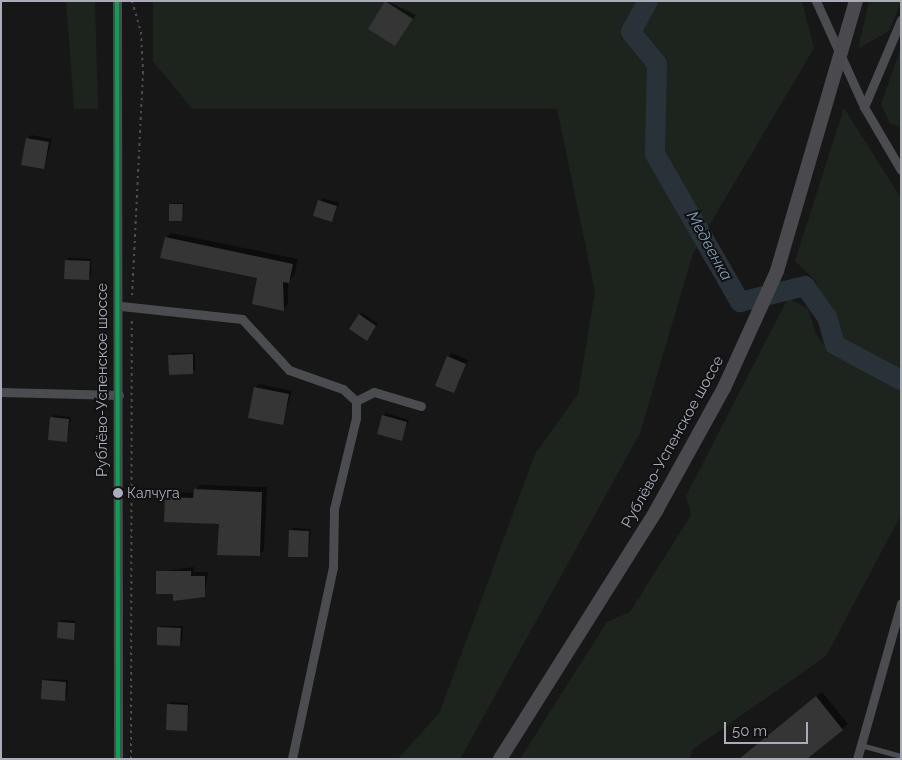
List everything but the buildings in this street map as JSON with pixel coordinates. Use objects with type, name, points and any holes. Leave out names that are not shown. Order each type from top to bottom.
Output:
[{"type":"main road","name":"Рублёво-Успенское шоссе","points":[[500,759],[656,511],[724,388],[777,271],[856,1]]},
{"type":"street","name":"Рублёво-Успенское шоссе","points":[[117,1],[121,306],[118,759]]},
{"type":"street","points":[[816,1],[864,107],[901,170]]},
{"type":"street","points":[[864,107],[901,20]]},
{"type":"street","points":[[121,306],[242,319],[289,370],[343,389],[356,400],[356,418],[334,509],[333,567],[292,759]]},
{"type":"street","points":[[1,392],[120,395]]},
{"type":"street","points":[[356,400],[374,392],[421,406]]},
{"type":"street","points":[[857,759],[901,604]]},
{"type":"lane","points":[[860,745],[901,756]]},
{"type":"path","points":[[132,1],[141,32],[144,72],[144,133],[132,236],[132,759]]},
{"type":"shaded area","points":[[66,1],[95,1],[98,109],[74,109]]},
{"type":"shaded area","points":[[153,1],[802,1],[814,48],[693,253],[640,433],[460,759],[398,759],[440,712],[535,454],[578,394],[595,291],[557,109],[192,109],[153,61]]},
{"type":"shaded area","points":[[869,1],[901,2],[889,31],[858,49]]},
{"type":"shaded area","points":[[901,48],[901,127],[890,123],[881,104]]},
{"type":"shaded area","points":[[844,108],[901,198],[901,369],[844,345],[815,280],[795,261]]},
{"type":"shaded area","points":[[788,298],[808,309],[816,334],[830,354],[901,388],[901,515],[826,656],[692,750],[690,759],[520,759],[607,622],[630,612],[691,515],[686,496]]},
{"type":"waterway","name":"Медвенка","points":[[648,1],[631,32],[657,64],[655,154],[740,302],[805,286],[827,317],[835,345],[901,380]]},
{"type":"transit line","points":[[117,1],[118,759]]},
{"type":"place","name":"Калчуга","points":[[118,493]]}]
